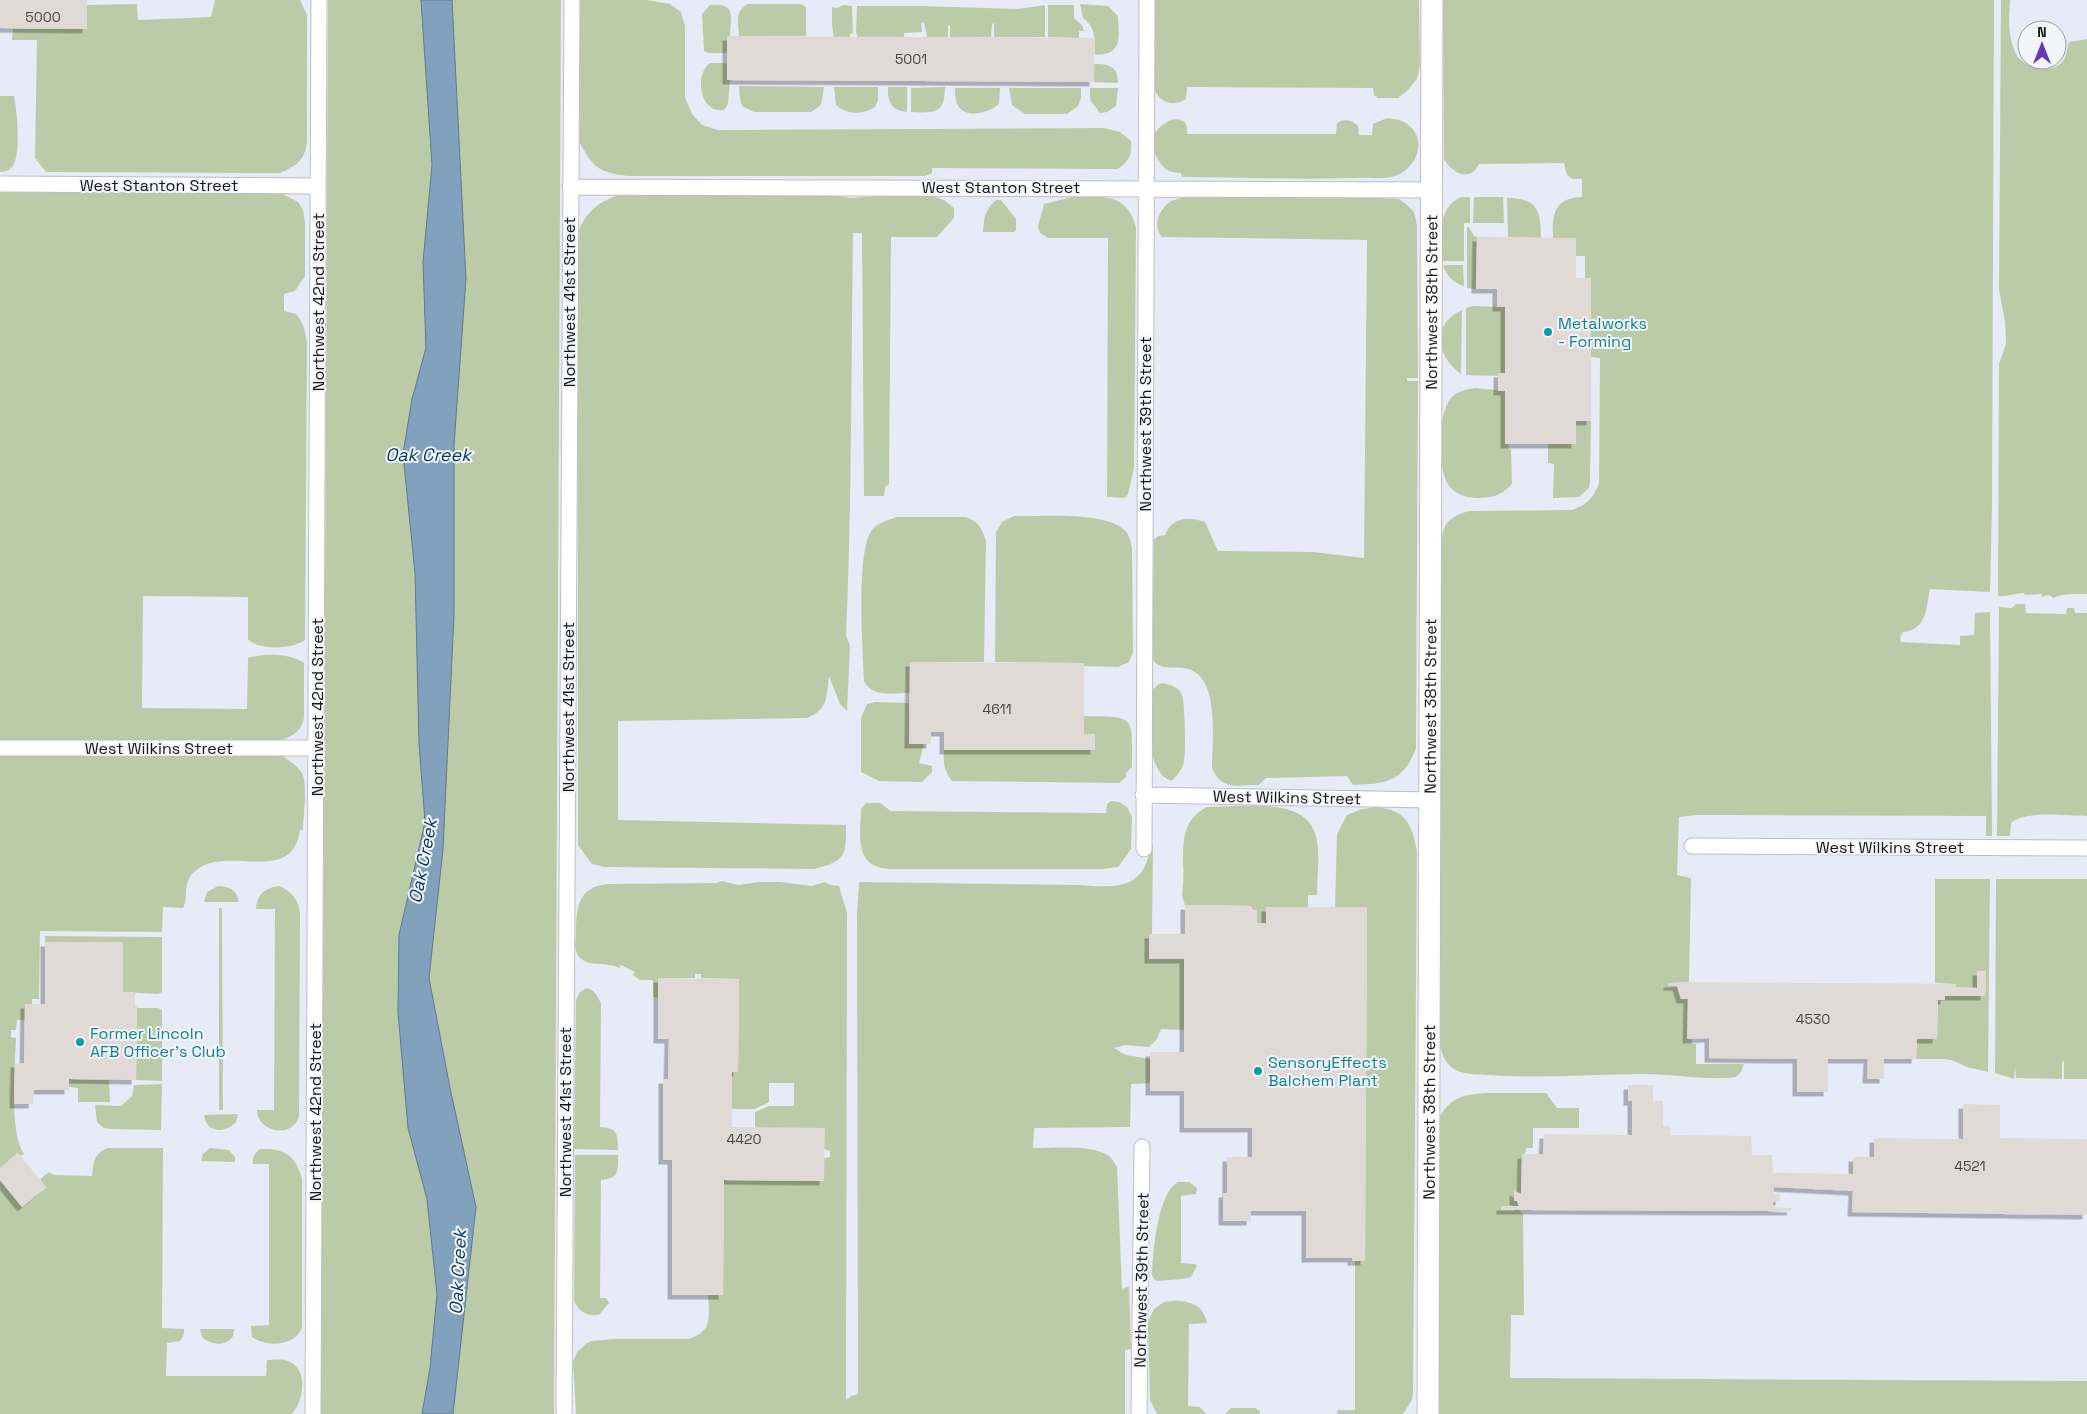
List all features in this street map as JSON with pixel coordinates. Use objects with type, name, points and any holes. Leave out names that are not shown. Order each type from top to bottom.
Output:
[{"type":"main road","name":"Northwest 38th Street","points":[[1428,1414],[1433,190],[1432,0]]},
{"type":"street","name":"Northwest 42nd Street","points":[[313,1414],[319,0]]},
{"type":"street","name":"Northwest 41st Street","points":[[564,1414],[572,0]]},
{"type":"street","name":"Northwest 39th Street","points":[[1144,848],[1147,0]]},
{"type":"street","name":"West Stanton Street","points":[[0,184],[318,186]]},
{"type":"street","name":"West Stanton Street","points":[[570,186],[1433,190]]},
{"type":"street","name":"West Wilkins Street","points":[[0,748],[317,748]]},
{"type":"street","name":"West Wilkins Street","points":[[1143,795],[1430,800]]},
{"type":"street","name":"West Wilkins Street","points":[[1692,846],[2087,848]]},
{"type":"street","name":"Northwest 39th Street","points":[[1139,1414],[1142,1147]]},
{"type":"shaded area","points":[[0,0],[2087,0],[2087,1414],[0,1414]]},
{"type":"green space","points":[[215,0],[300,0],[307,15],[307,141],[306,148],[299,162],[280,173],[46,172],[35,158],[37,40],[12,40],[13,29],[87,29],[87,5],[137,4],[138,20],[211,17]]},
{"type":"green space","points":[[328,0],[421,0],[432,165],[423,262],[426,348],[412,399],[403,454],[415,573],[419,743],[425,822],[399,935],[398,1012],[408,1128],[427,1199],[437,1294],[430,1368],[422,1414],[321,1414]]},
{"type":"green space","points":[[452,0],[561,0],[554,1414],[453,1414],[476,1207],[450,1088],[429,978],[443,849],[454,615],[454,445],[466,279]]},
{"type":"green space","points":[[580,0],[647,0],[670,4],[681,12],[685,26],[685,97],[692,114],[702,125],[718,130],[1104,128],[1120,132],[1131,141],[1130,154],[1125,163],[1118,169],[932,168],[932,173],[925,176],[628,176],[610,173],[598,168],[589,159],[580,143]]},
{"type":"green space","points":[[1153,0],[1419,0],[1420,66],[1417,79],[1398,98],[1378,98],[1374,95],[1373,88],[1187,87],[1186,99],[1178,103],[1166,102],[1159,97],[1154,87],[1152,63]]},
{"type":"green space","points":[[1443,0],[1994,0],[1990,592],[1930,589],[1926,610],[1921,623],[1911,630],[1903,632],[1900,638],[1901,642],[1960,645],[1960,636],[1974,635],[1975,613],[1990,612],[1992,836],[1986,836],[1986,816],[1696,815],[1679,817],[1677,875],[1691,878],[1689,982],[1669,983],[1668,986],[1677,986],[1681,998],[1688,999],[1692,1044],[1696,1044],[1696,1064],[1744,1064],[1741,1072],[1736,1077],[1713,1078],[1644,1074],[1527,1077],[1471,1074],[1458,1071],[1450,1066],[1444,1058],[1441,1048],[1437,1032],[1441,540],[1448,522],[1460,514],[1469,511],[1572,510],[1582,506],[1589,500],[1599,483],[1600,358],[1591,357],[1591,278],[1585,278],[1585,256],[1576,256],[1576,238],[1553,238],[1554,215],[1560,204],[1566,200],[1582,197],[1582,179],[1572,179],[1567,175],[1564,163],[1479,164],[1471,173],[1461,174],[1456,172],[1444,159]]},
{"type":"green space","points":[[2001,0],[2010,0],[2010,34],[2017,55],[2017,70],[2067,70],[2069,42],[2087,39],[2087,594],[2065,595],[2053,598],[2049,595],[2042,597],[2041,594],[2025,595],[2024,593],[1998,596],[1999,364],[2006,344],[2005,322],[1999,289]]},
{"type":"green space","points":[[748,4],[801,4],[806,7],[806,36],[739,36],[739,14]]},
{"type":"green space","points":[[1080,4],[1108,6],[1118,16],[1119,38],[1111,52],[1095,55],[1093,30],[1083,18]]},
{"type":"green space","points":[[710,5],[724,6],[730,12],[730,36],[727,36],[727,53],[708,53],[704,51],[702,14]]},
{"type":"green space","points":[[843,5],[852,6],[853,33],[850,34],[850,37],[834,37],[832,7],[837,8]]},
{"type":"green space","points":[[1045,5],[1045,37],[994,37],[994,23],[992,24],[991,37],[950,37],[950,25],[948,26],[948,37],[927,37],[924,22],[921,23],[922,32],[904,33],[904,37],[858,37],[856,33],[857,6],[1018,9]]},
{"type":"green space","points":[[1048,5],[1074,5],[1074,18],[1082,25],[1084,31],[1079,31],[1079,38],[1048,37]]},
{"type":"green space","points":[[710,63],[727,63],[727,80],[730,80],[728,104],[724,110],[715,109],[704,99],[701,83],[702,75]]},
{"type":"green space","points":[[1094,64],[1112,67],[1118,77],[1118,83],[1094,82]]},
{"type":"green space","points":[[739,86],[824,87],[821,105],[811,112],[754,112],[742,106]]},
{"type":"green space","points":[[834,87],[878,87],[878,100],[875,107],[870,110],[860,113],[845,111],[836,105]]},
{"type":"green space","points":[[888,87],[907,87],[907,112],[894,108],[888,97]]},
{"type":"green space","points":[[945,87],[943,102],[937,110],[932,112],[911,112],[911,88]]},
{"type":"green space","points":[[955,88],[1000,88],[999,104],[983,112],[966,112],[957,104]]},
{"type":"green space","points":[[1009,88],[1081,88],[1081,98],[1078,106],[1067,114],[1025,114],[1012,105]]},
{"type":"green space","points":[[1090,88],[1118,88],[1116,106],[1107,112],[1100,113],[1091,100]]},
{"type":"green space","points":[[0,96],[14,96],[18,134],[17,155],[11,168],[4,172],[0,172]]},
{"type":"green space","points":[[1387,118],[1400,120],[1410,127],[1416,134],[1418,150],[1415,158],[1404,172],[1386,178],[1182,177],[1181,173],[1169,171],[1161,164],[1153,148],[1153,138],[1157,130],[1168,121],[1177,119],[1185,123],[1187,134],[1336,134],[1337,123],[1348,120],[1358,126],[1359,135],[1372,135],[1373,124]]},
{"type":"green space","points":[[0,190],[281,193],[298,202],[303,210],[305,222],[305,276],[295,291],[284,294],[284,311],[296,314],[299,317],[304,327],[307,343],[305,640],[285,647],[267,647],[253,643],[248,639],[248,597],[143,596],[142,708],[247,709],[248,658],[262,655],[292,657],[304,663],[304,717],[301,727],[291,736],[278,741],[0,740]]},
{"type":"green space","points":[[622,194],[831,195],[850,198],[934,196],[944,200],[954,208],[954,218],[937,237],[891,237],[889,484],[885,487],[884,496],[864,496],[862,233],[853,233],[846,635],[850,646],[847,711],[840,704],[829,676],[827,696],[823,706],[819,711],[807,718],[618,721],[618,820],[846,825],[842,856],[825,866],[814,869],[604,867],[592,864],[578,845],[578,232],[595,207]]},
{"type":"green space","points":[[1076,196],[1106,197],[1122,203],[1133,217],[1136,228],[1134,468],[1128,494],[1125,498],[1107,497],[1108,238],[1048,238],[1040,233],[1038,226],[1044,204]]},
{"type":"green space","points":[[1188,196],[1399,199],[1414,212],[1417,225],[1418,378],[1407,378],[1407,381],[1418,381],[1416,748],[1406,768],[1392,779],[1384,782],[1353,785],[1347,776],[1266,778],[1259,785],[1237,786],[1225,783],[1220,780],[1212,768],[1212,709],[1204,682],[1196,673],[1184,668],[1163,667],[1152,659],[1154,539],[1165,535],[1168,529],[1177,521],[1193,519],[1205,522],[1218,551],[1313,552],[1364,558],[1367,240],[1162,237],[1157,223],[1163,208],[1171,201]]},
{"type":"green space","points":[[1462,197],[1470,197],[1470,223],[1464,223],[1464,261],[1442,261],[1441,233],[1444,215],[1454,201]]},
{"type":"green space","points":[[1474,197],[1503,197],[1504,223],[1473,223]]},
{"type":"green space","points":[[1507,198],[1525,200],[1531,203],[1538,213],[1540,220],[1541,238],[1508,237]]},
{"type":"green space","points":[[996,200],[1001,200],[1016,219],[1016,230],[1014,232],[983,232],[986,214],[989,207]]},
{"type":"green space","points":[[1467,227],[1477,237],[1476,289],[1467,288]]},
{"type":"green space","points":[[1443,265],[1463,265],[1464,286],[1450,278]]},
{"type":"green space","points":[[1473,306],[1505,307],[1505,373],[1498,373],[1498,376],[1466,375],[1466,308]]},
{"type":"green space","points":[[1462,310],[1461,374],[1446,358],[1440,340],[1445,323]]},
{"type":"green space","points":[[1475,388],[1505,391],[1505,444],[1508,444],[1509,449],[1511,449],[1512,484],[1501,493],[1483,498],[1462,496],[1450,487],[1445,479],[1441,455],[1441,427],[1448,403],[1458,393]]},
{"type":"green space","points":[[1576,421],[1591,421],[1589,488],[1579,497],[1553,498],[1554,464],[1548,463],[1548,444],[1575,444]]},
{"type":"green space","points":[[1014,516],[1075,516],[1091,518],[1119,526],[1127,533],[1132,548],[1133,652],[1129,662],[1118,667],[1084,666],[1084,663],[995,662],[996,532],[1002,522]]},
{"type":"green space","points":[[897,517],[966,517],[977,523],[981,529],[986,541],[984,662],[910,662],[910,693],[891,694],[872,690],[864,681],[861,601],[867,540],[875,527]]},
{"type":"green space","points":[[2016,604],[2025,604],[2026,613],[2066,614],[2067,608],[2074,608],[2075,613],[2087,613],[2087,816],[2027,816],[2011,823],[2010,836],[1997,836],[1999,607],[2012,608]]},
{"type":"green space","points":[[1163,683],[1179,690],[1184,707],[1185,756],[1181,769],[1172,781],[1163,776],[1157,767],[1151,742],[1152,690]]},
{"type":"green space","points":[[875,702],[909,703],[910,744],[924,744],[919,763],[932,766],[932,772],[922,782],[879,781],[861,772],[861,718],[867,704]]},
{"type":"green space","points":[[1084,716],[1114,717],[1128,722],[1132,737],[1132,767],[1126,773],[1126,777],[1119,783],[952,781],[947,773],[944,763],[944,750],[1094,750],[1095,734],[1084,734]]},
{"type":"green space","points":[[0,752],[280,754],[302,773],[305,792],[303,830],[300,830],[294,847],[284,857],[271,861],[223,861],[207,864],[194,872],[190,877],[183,908],[163,907],[162,932],[40,931],[39,999],[32,999],[32,1004],[25,1004],[25,1020],[17,1020],[16,1030],[11,1030],[11,1037],[16,1038],[14,1098],[16,1130],[19,1144],[24,1154],[21,1156],[18,1153],[0,1168]]},
{"type":"green space","points":[[1111,801],[1119,802],[1127,807],[1132,817],[1131,849],[1118,867],[1103,869],[888,869],[873,865],[867,860],[861,847],[861,809],[866,803],[880,803],[891,811],[1106,813],[1107,804]]},
{"type":"green space","points":[[1268,806],[1298,813],[1308,821],[1317,840],[1318,864],[1317,895],[1308,895],[1308,907],[1266,907],[1266,923],[1257,923],[1251,906],[1185,905],[1182,896],[1184,839],[1193,818],[1207,807]]},
{"type":"green space","points":[[1376,807],[1394,811],[1406,820],[1413,833],[1417,851],[1413,1392],[1412,1400],[1403,1414],[1337,1414],[1338,1410],[1355,1410],[1355,1261],[1365,1261],[1367,907],[1335,907],[1337,834],[1347,815],[1362,809]]},
{"type":"green space","points":[[1151,842],[1153,845],[1152,934],[1149,934],[1149,958],[1184,959],[1184,1030],[1161,1029],[1157,1039],[1149,1047],[1125,1045],[1114,1048],[1126,1055],[1150,1059],[1150,1083],[1131,1084],[1130,1127],[1034,1128],[1033,1148],[1085,1148],[1095,1150],[1110,1157],[1117,1167],[1122,1289],[1129,1286],[1131,1349],[1125,1350],[1125,1414],[576,1414],[573,1361],[577,1352],[587,1343],[614,1339],[688,1339],[696,1336],[706,1328],[709,1317],[708,1295],[723,1295],[724,1180],[824,1181],[824,1158],[830,1157],[830,1151],[755,1128],[755,1112],[769,1106],[794,1106],[794,1083],[769,1083],[769,1102],[755,1109],[732,1109],[732,1072],[738,1072],[739,979],[701,978],[701,974],[695,974],[695,978],[658,978],[658,998],[653,997],[653,980],[640,980],[633,975],[635,972],[621,965],[619,968],[583,960],[577,955],[575,943],[578,908],[584,894],[590,889],[609,884],[717,883],[722,881],[738,885],[780,882],[812,886],[825,882],[830,885],[839,886],[847,913],[846,1400],[858,1394],[857,913],[859,882],[1118,885],[1128,883],[1143,869],[1148,858]]},
{"type":"green space","points":[[1935,879],[1990,879],[1988,1072],[1967,1067],[1952,1060],[1916,1059],[1917,1039],[1937,1039],[1938,1000],[1945,1000],[1945,996],[1985,996],[1986,971],[1978,971],[1977,988],[1935,983]]},
{"type":"green space","points":[[1996,879],[2087,879],[2087,1079],[2064,1079],[2064,1061],[2062,1062],[2062,1079],[2016,1078],[2015,1066],[2014,1079],[1995,1073]]},
{"type":"green space","points":[[218,886],[232,890],[239,902],[204,902],[207,892]]},
{"type":"green space","points":[[279,886],[294,897],[300,914],[299,1115],[296,1123],[291,1128],[284,1130],[269,1128],[263,1124],[257,1110],[274,1110],[275,909],[256,909],[258,899],[266,890]]},
{"type":"green space","points":[[219,908],[222,908],[223,1110],[219,1110]]},
{"type":"green space","points":[[45,936],[162,937],[162,992],[158,994],[123,992],[45,942]]},
{"type":"green space","points":[[586,988],[596,994],[601,1004],[600,1127],[615,1132],[618,1139],[618,1150],[574,1149],[576,1000],[580,992]]},
{"type":"green space","points":[[137,1008],[158,1008],[162,1010],[162,1081],[136,1080]]},
{"type":"green space","points":[[69,1079],[109,1080],[110,1102],[78,1102],[78,1088],[69,1087]]},
{"type":"green space","points":[[162,1084],[161,1130],[110,1129],[104,1128],[97,1122],[95,1105],[121,1106],[132,1096],[134,1085]]},
{"type":"green space","points":[[1485,1093],[1546,1093],[1557,1108],[1579,1108],[1579,1128],[1533,1128],[1533,1148],[1526,1148],[1525,1154],[1522,1154],[1521,1194],[1514,1191],[1514,1201],[1517,1201],[1519,1206],[1501,1206],[1519,1210],[1523,1214],[1524,1315],[1511,1315],[1510,1378],[2087,1381],[2087,1414],[1435,1414],[1439,1118],[1443,1111],[1458,1098]]},
{"type":"green space","points":[[238,1114],[236,1122],[232,1126],[222,1130],[217,1130],[208,1125],[204,1115]]},
{"type":"green space","points":[[108,1148],[163,1148],[162,1328],[184,1329],[184,1334],[180,1341],[167,1343],[166,1376],[266,1376],[267,1360],[287,1361],[296,1366],[302,1379],[299,1402],[292,1414],[0,1414],[0,1180],[22,1207],[46,1188],[40,1179],[49,1172],[54,1175],[92,1176],[97,1156]]},
{"type":"green space","points":[[210,1148],[229,1150],[235,1157],[235,1162],[201,1161],[203,1154]]},
{"type":"green space","points":[[260,1149],[276,1150],[288,1155],[296,1164],[302,1179],[302,1328],[293,1339],[273,1344],[258,1341],[252,1337],[251,1326],[269,1325],[269,1164],[253,1164],[254,1155]]},
{"type":"green space","points":[[575,1155],[618,1155],[618,1166],[614,1176],[601,1180],[600,1298],[606,1298],[609,1303],[599,1315],[590,1315],[584,1312],[578,1308],[574,1301]]},
{"type":"green space","points":[[1178,1182],[1189,1182],[1197,1188],[1196,1194],[1181,1196],[1181,1263],[1195,1264],[1197,1266],[1191,1277],[1157,1281],[1152,1275],[1158,1224],[1165,1198],[1171,1188]]},
{"type":"green space","points":[[1183,1301],[1199,1307],[1207,1323],[1189,1324],[1188,1406],[1200,1407],[1206,1414],[1157,1414],[1150,1400],[1148,1322],[1154,1309],[1164,1302]]},
{"type":"green space","points":[[200,1329],[234,1329],[231,1339],[222,1344],[217,1344],[202,1337]]},
{"type":"green space","points":[[1231,1408],[1255,1408],[1260,1411],[1260,1414],[1225,1414]]},
{"type":"water","name":"Oak Creek","points":[[421,0],[452,0],[466,279],[454,445],[454,615],[443,849],[429,978],[450,1088],[476,1207],[453,1414],[422,1414],[430,1368],[437,1294],[427,1199],[408,1128],[398,1012],[399,935],[425,822],[419,743],[415,573],[403,454],[412,399],[426,348],[423,262],[432,165]]},
{"type":"building","points":[[0,0],[87,0],[87,29],[0,28]]},
{"type":"building","points":[[727,36],[1095,38],[1094,82],[727,80]]},
{"type":"building","name":"Metalworks - Forming","points":[[1477,237],[1576,238],[1576,278],[1591,278],[1591,421],[1576,421],[1576,444],[1505,444],[1505,391],[1498,391],[1498,373],[1505,373],[1505,307],[1497,307],[1497,289],[1476,289]]},
{"type":"building","points":[[910,662],[1084,663],[1084,734],[1095,734],[1095,750],[944,750],[944,732],[931,732],[931,744],[909,744]]},
{"type":"building","name":"SensoryEffects Balchem Plant","points":[[1185,905],[1251,906],[1251,910],[1257,910],[1257,923],[1266,923],[1266,907],[1367,907],[1365,1261],[1352,1261],[1352,1258],[1306,1258],[1306,1211],[1251,1211],[1251,1221],[1223,1221],[1223,1193],[1227,1193],[1227,1157],[1252,1157],[1252,1128],[1184,1128],[1184,1091],[1150,1091],[1150,1052],[1184,1052],[1184,959],[1149,959],[1149,934],[1185,934]]},
{"type":"building","name":"Former Lincoln AFB Officer's Club","points":[[45,942],[123,942],[123,992],[135,992],[135,1006],[137,1006],[136,1080],[69,1079],[69,1090],[34,1090],[33,1104],[14,1104],[15,1063],[24,1063],[25,1004],[45,1004]]},
{"type":"building","points":[[1977,971],[1986,971],[1985,996],[1945,996],[1945,1000],[1938,1000],[1937,1039],[1917,1039],[1916,1059],[1884,1059],[1884,1079],[1867,1079],[1868,1059],[1828,1059],[1828,1092],[1797,1092],[1797,1059],[1709,1058],[1709,1038],[1687,1039],[1688,999],[1681,999],[1677,986],[1668,986],[1668,983],[1689,982],[1956,984],[1956,987],[1977,988]]},
{"type":"building","points":[[658,978],[739,979],[738,1072],[732,1072],[732,1127],[825,1128],[824,1181],[724,1180],[723,1295],[672,1295],[672,1160],[663,1160],[663,1079],[668,1079],[669,1039],[658,1039]]},
{"type":"building","points":[[1628,1085],[1653,1085],[1653,1101],[1663,1101],[1663,1126],[1671,1126],[1670,1135],[1751,1136],[1752,1155],[1772,1155],[1773,1173],[1853,1174],[1853,1157],[1874,1157],[1874,1138],[1963,1139],[1963,1104],[2000,1105],[2000,1138],[2087,1139],[2087,1215],[1852,1212],[1853,1191],[1774,1187],[1773,1195],[1780,1193],[1780,1201],[1773,1202],[1773,1207],[1792,1208],[1791,1211],[1501,1210],[1501,1206],[1519,1206],[1517,1201],[1514,1201],[1514,1191],[1521,1194],[1522,1154],[1543,1154],[1544,1134],[1632,1135],[1632,1101],[1628,1101]]},
{"type":"building","points":[[18,1153],[46,1187],[22,1207],[0,1180],[0,1168]]},
{"type":"place","name":"Metalworks - Forming","points":[[1548,332]]},
{"type":"place","name":"Former Lincoln AFB Officer's Club","points":[[80,1042]]},
{"type":"place","name":"SensoryEffects Balchem Plant","points":[[1258,1071]]}]
